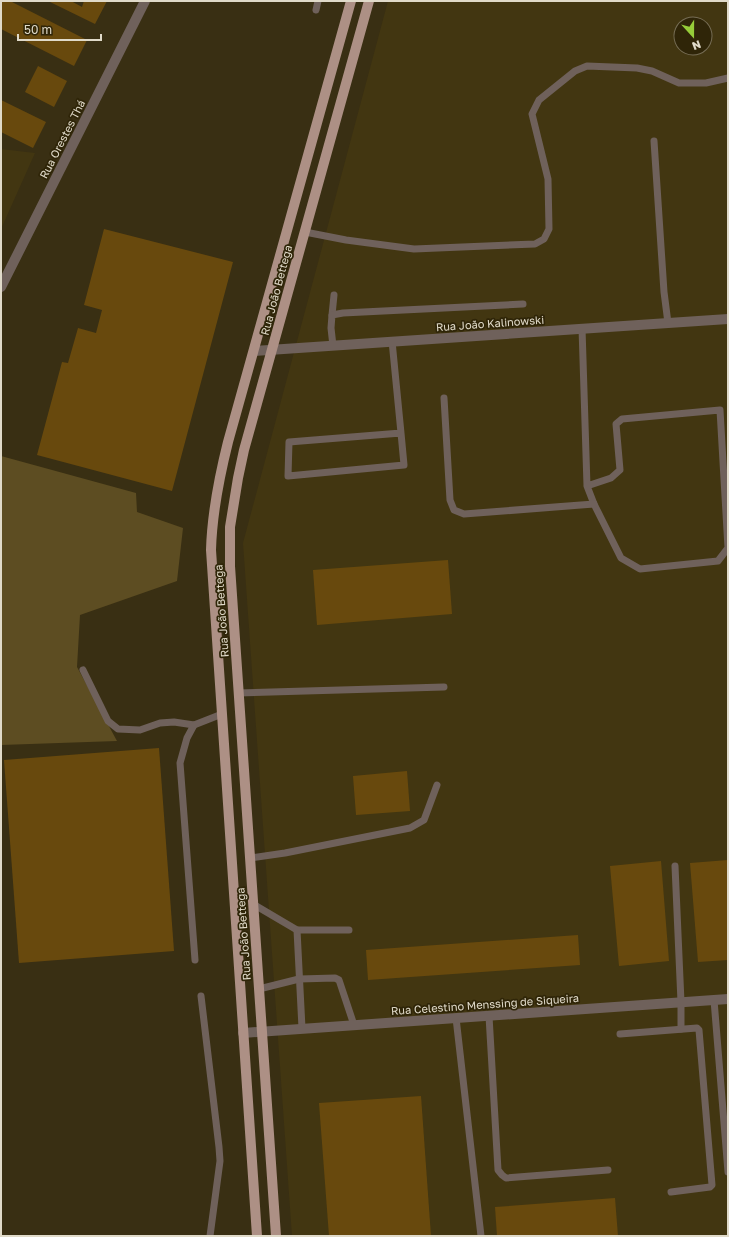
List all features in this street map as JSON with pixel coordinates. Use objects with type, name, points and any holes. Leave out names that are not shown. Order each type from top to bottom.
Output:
[{"type":"main road","name":"Rua João Bettega","points":[[257,1236],[211,550],[211,530],[213,510],[221,469],[351,1]]},
{"type":"main road","name":"Rua João Bettega","points":[[276,1236],[238,693],[230,566],[230,527],[232,505],[241,464],[369,1]]},
{"type":"street","name":"Rua Orestes Thá","points":[[1,287],[145,1]]},
{"type":"street","name":"Rua João Kalinowski","points":[[254,351],[728,319]]},
{"type":"street","name":"Rua Celestino Menssing de Siqueira","points":[[243,1033],[728,999]]},
{"type":"lane","points":[[316,10],[318,1]]},
{"type":"lane","points":[[305,232],[346,240],[414,249],[535,244],[544,239],[549,229],[548,179],[532,114],[539,100],[575,70],[588,66],[637,68],[652,71],[679,83],[706,83],[728,78]]},
{"type":"lane","points":[[654,141],[664,292],[668,323]]},
{"type":"lane","points":[[333,346],[331,328],[334,295]]},
{"type":"lane","points":[[332,315],[342,313],[523,304]]},
{"type":"lane","points":[[582,328],[587,486],[594,504],[621,558],[640,569],[718,561],[728,548],[720,410],[622,418],[616,424],[620,470],[610,478],[587,486]]},
{"type":"lane","points":[[392,342],[401,433],[404,465],[288,476],[289,442],[401,433]]},
{"type":"lane","points":[[444,398],[450,500],[454,510],[464,514],[594,504]]},
{"type":"lane","points":[[83,670],[108,721],[118,729],[140,730],[160,724],[174,722],[194,725],[222,714]]},
{"type":"lane","points":[[238,693],[444,687]]},
{"type":"lane","points":[[194,725],[187,738],[180,763],[195,960]]},
{"type":"lane","points":[[250,858],[285,853],[410,828],[424,820],[437,785]]},
{"type":"lane","points":[[675,866],[681,1029]]},
{"type":"lane","points":[[253,904],[297,930],[349,930]]},
{"type":"lane","points":[[297,930],[302,1028]]},
{"type":"lane","points":[[259,989],[299,979],[335,978],[339,980],[354,1025]]},
{"type":"lane","points":[[201,996],[220,1161],[210,1236]]},
{"type":"lane","points":[[714,1000],[728,1172]]},
{"type":"lane","points":[[489,1016],[498,1170],[506,1178],[608,1170]]},
{"type":"lane","points":[[456,1018],[481,1236]]},
{"type":"lane","points":[[620,1034],[697,1028],[699,1030],[712,1186],[671,1192]]},
{"type":"shaded area","points":[[388,1],[728,1],[728,1236],[292,1236],[243,543]]},
{"type":"shaded area","points":[[1,149],[35,153],[1,229]]},
{"type":"shaded area","points":[[1,456],[136,493],[137,512],[183,528],[177,581],[80,615],[77,667],[117,741],[1,745]]},
{"type":"building","points":[[1,1],[10,1],[87,40],[74,66],[1,29]]},
{"type":"building","points":[[48,1],[71,1],[82,7],[84,1],[107,1],[95,24]]},
{"type":"building","points":[[38,66],[67,81],[54,107],[25,92]]},
{"type":"building","points":[[1,100],[46,122],[33,148],[1,132]]},
{"type":"building","points":[[104,229],[233,262],[172,491],[37,455],[62,362],[68,363],[78,328],[96,333],[102,310],[84,305]]},
{"type":"building","points":[[448,560],[452,614],[317,625],[313,570]]},
{"type":"building","points":[[159,748],[174,951],[19,963],[4,760]]},
{"type":"building","points":[[407,771],[410,811],[356,815],[353,776]]},
{"type":"building","points":[[728,860],[728,960],[698,962],[690,863]]},
{"type":"building","points":[[661,861],[669,961],[619,966],[610,866]]},
{"type":"building","points":[[578,935],[580,965],[368,980],[366,950]]},
{"type":"building","points":[[421,1096],[431,1236],[329,1236],[319,1103]]},
{"type":"building","points":[[615,1198],[618,1236],[497,1236],[495,1207]]}]
